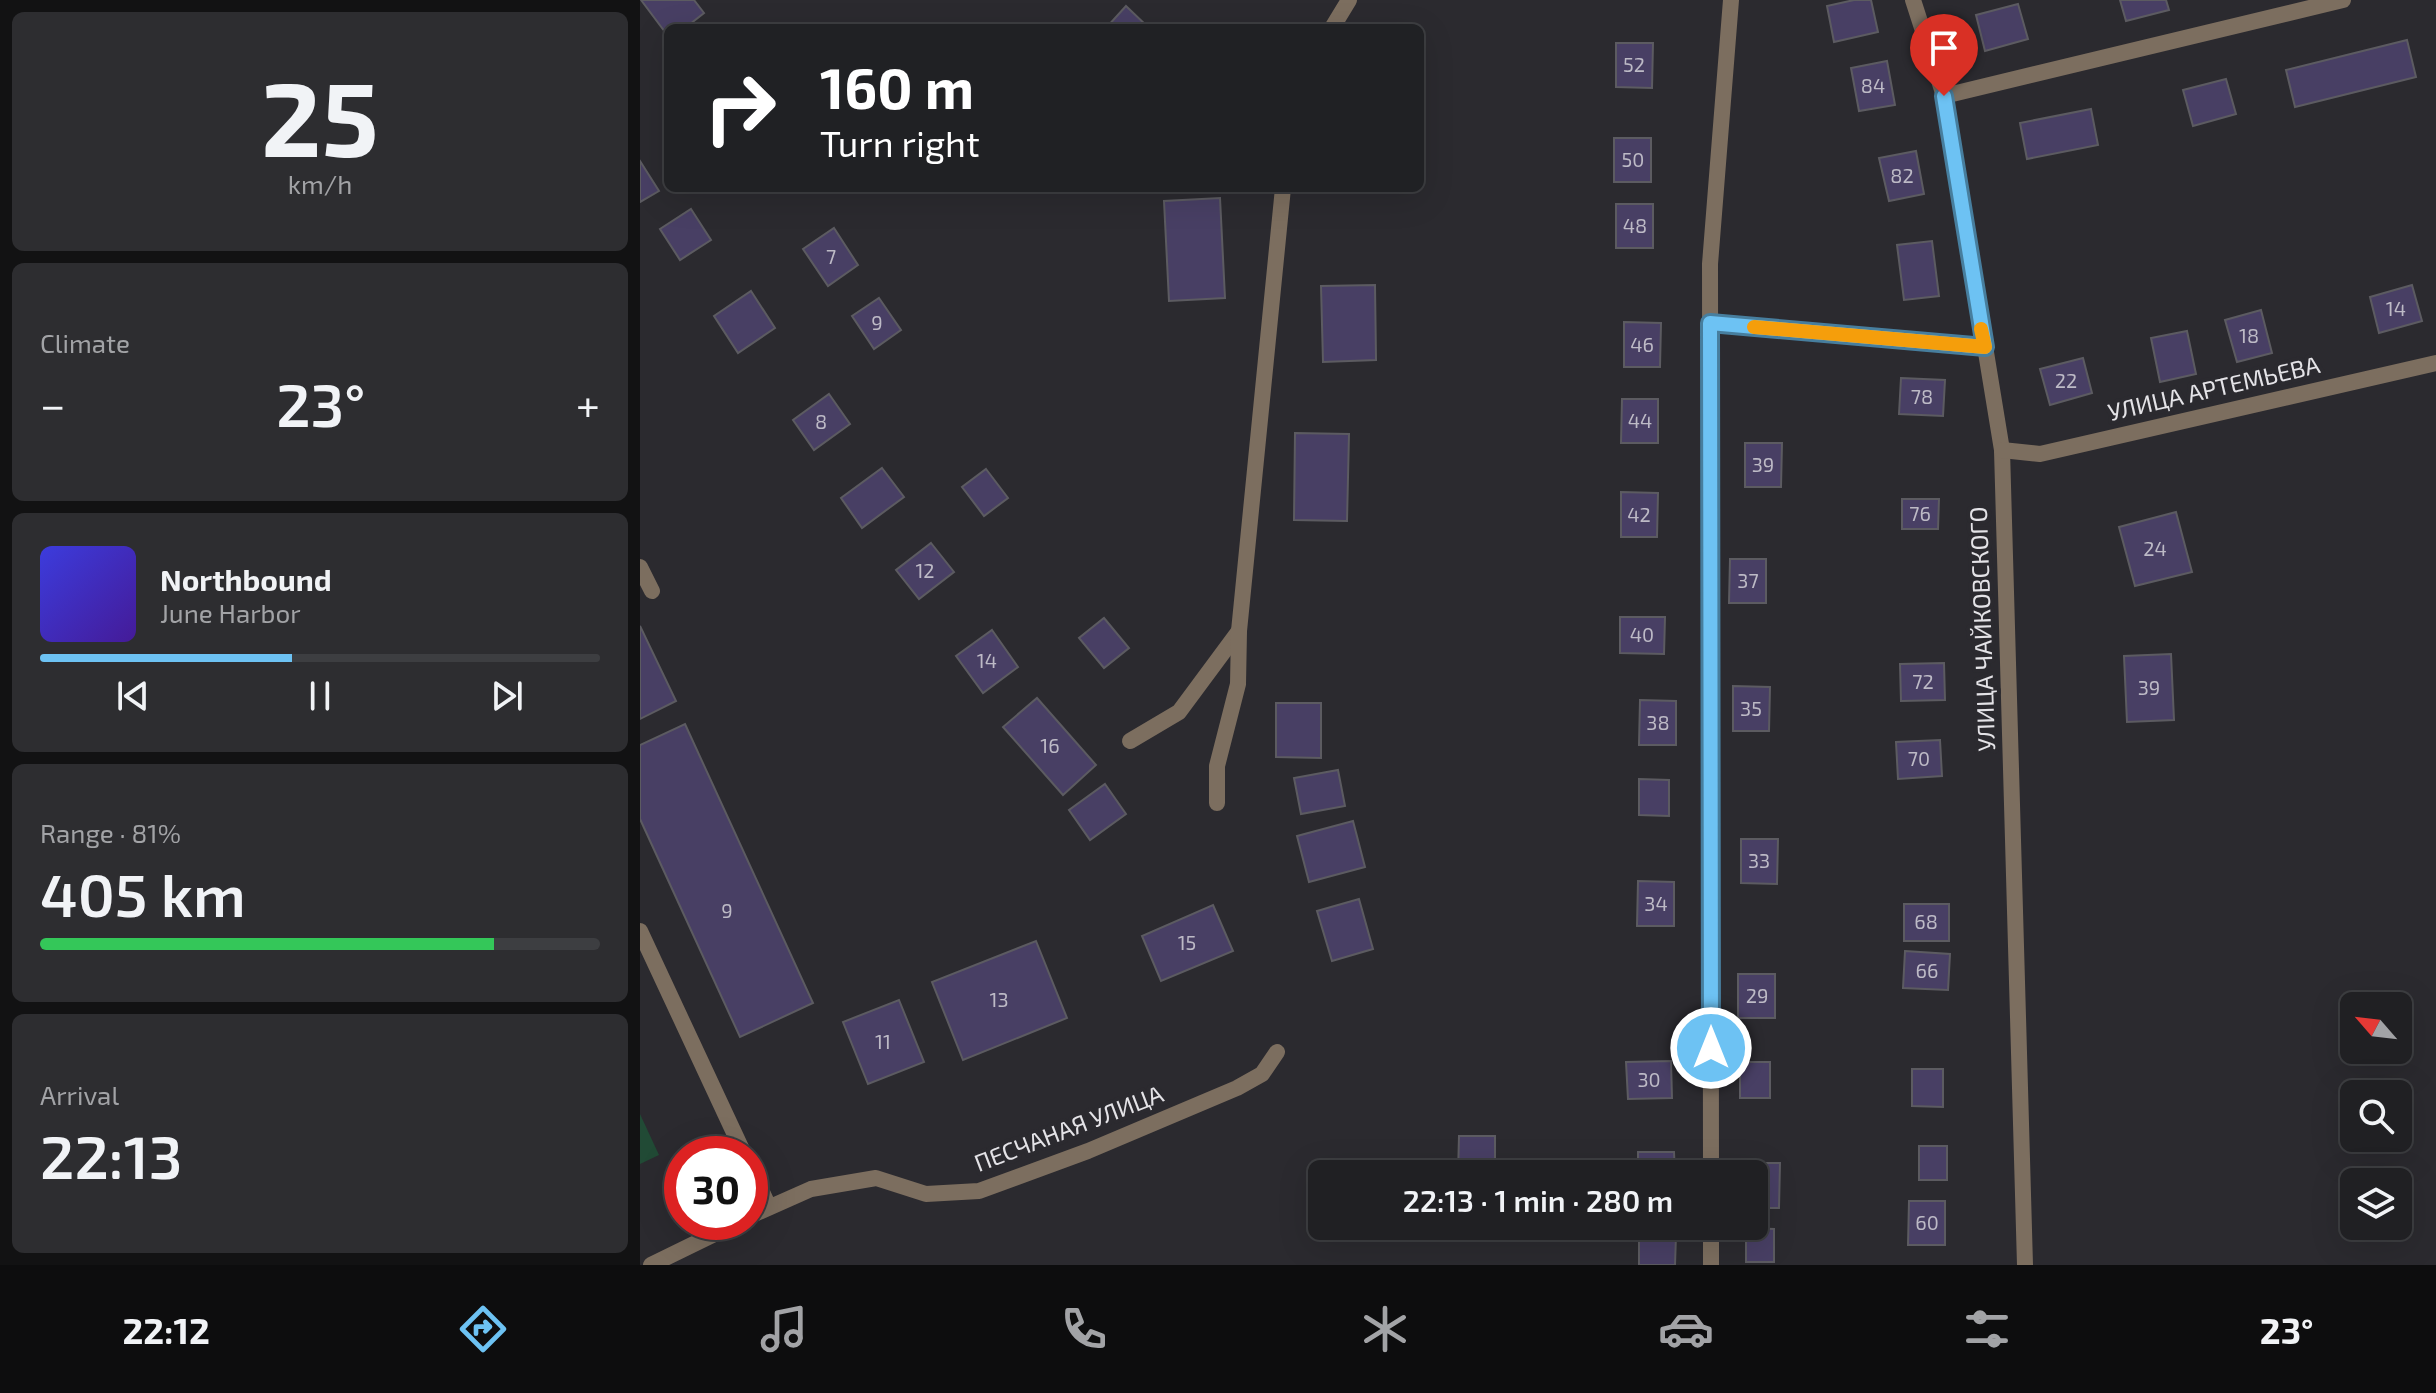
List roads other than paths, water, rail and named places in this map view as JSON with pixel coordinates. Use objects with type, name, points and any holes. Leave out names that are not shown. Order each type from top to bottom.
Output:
[{"type":"street","points":[[1334,24],[1349,0]]},
{"type":"street","points":[[1711,1160],[1710,264],[1731,0]]},
{"type":"street","name":"УЛИЦА ЧАЙКОВСКОГО","points":[[1913,0],[1944,96],[2002,450],[2025,1265]]},
{"type":"street","points":[[1944,96],[2343,0]]},
{"type":"street","points":[[1217,803],[1217,766],[1238,684],[1239,631],[1283,192]]},
{"type":"street","points":[[1710,323],[1985,347]]},
{"type":"street","name":"УЛИЦА АРТЕМЬЕВА","points":[[2002,450],[2040,454],[2436,363]]},
{"type":"street","points":[[640,567],[652,591]]},
{"type":"street","points":[[1130,741],[1179,712],[1239,631]]},
{"type":"street","points":[[640,931],[736,1136]]},
{"type":"street","name":"ПЕСЧАНАЯ УЛИЦА","points":[[769,1207],[811,1189],[876,1178],[926,1194],[979,1191],[1088,1151],[1237,1088],[1262,1074],[1277,1052]]},
{"type":"street","points":[[651,1265],[702,1240]]},
{"type":"street","points":[[1711,1240],[1711,1265]]}]
